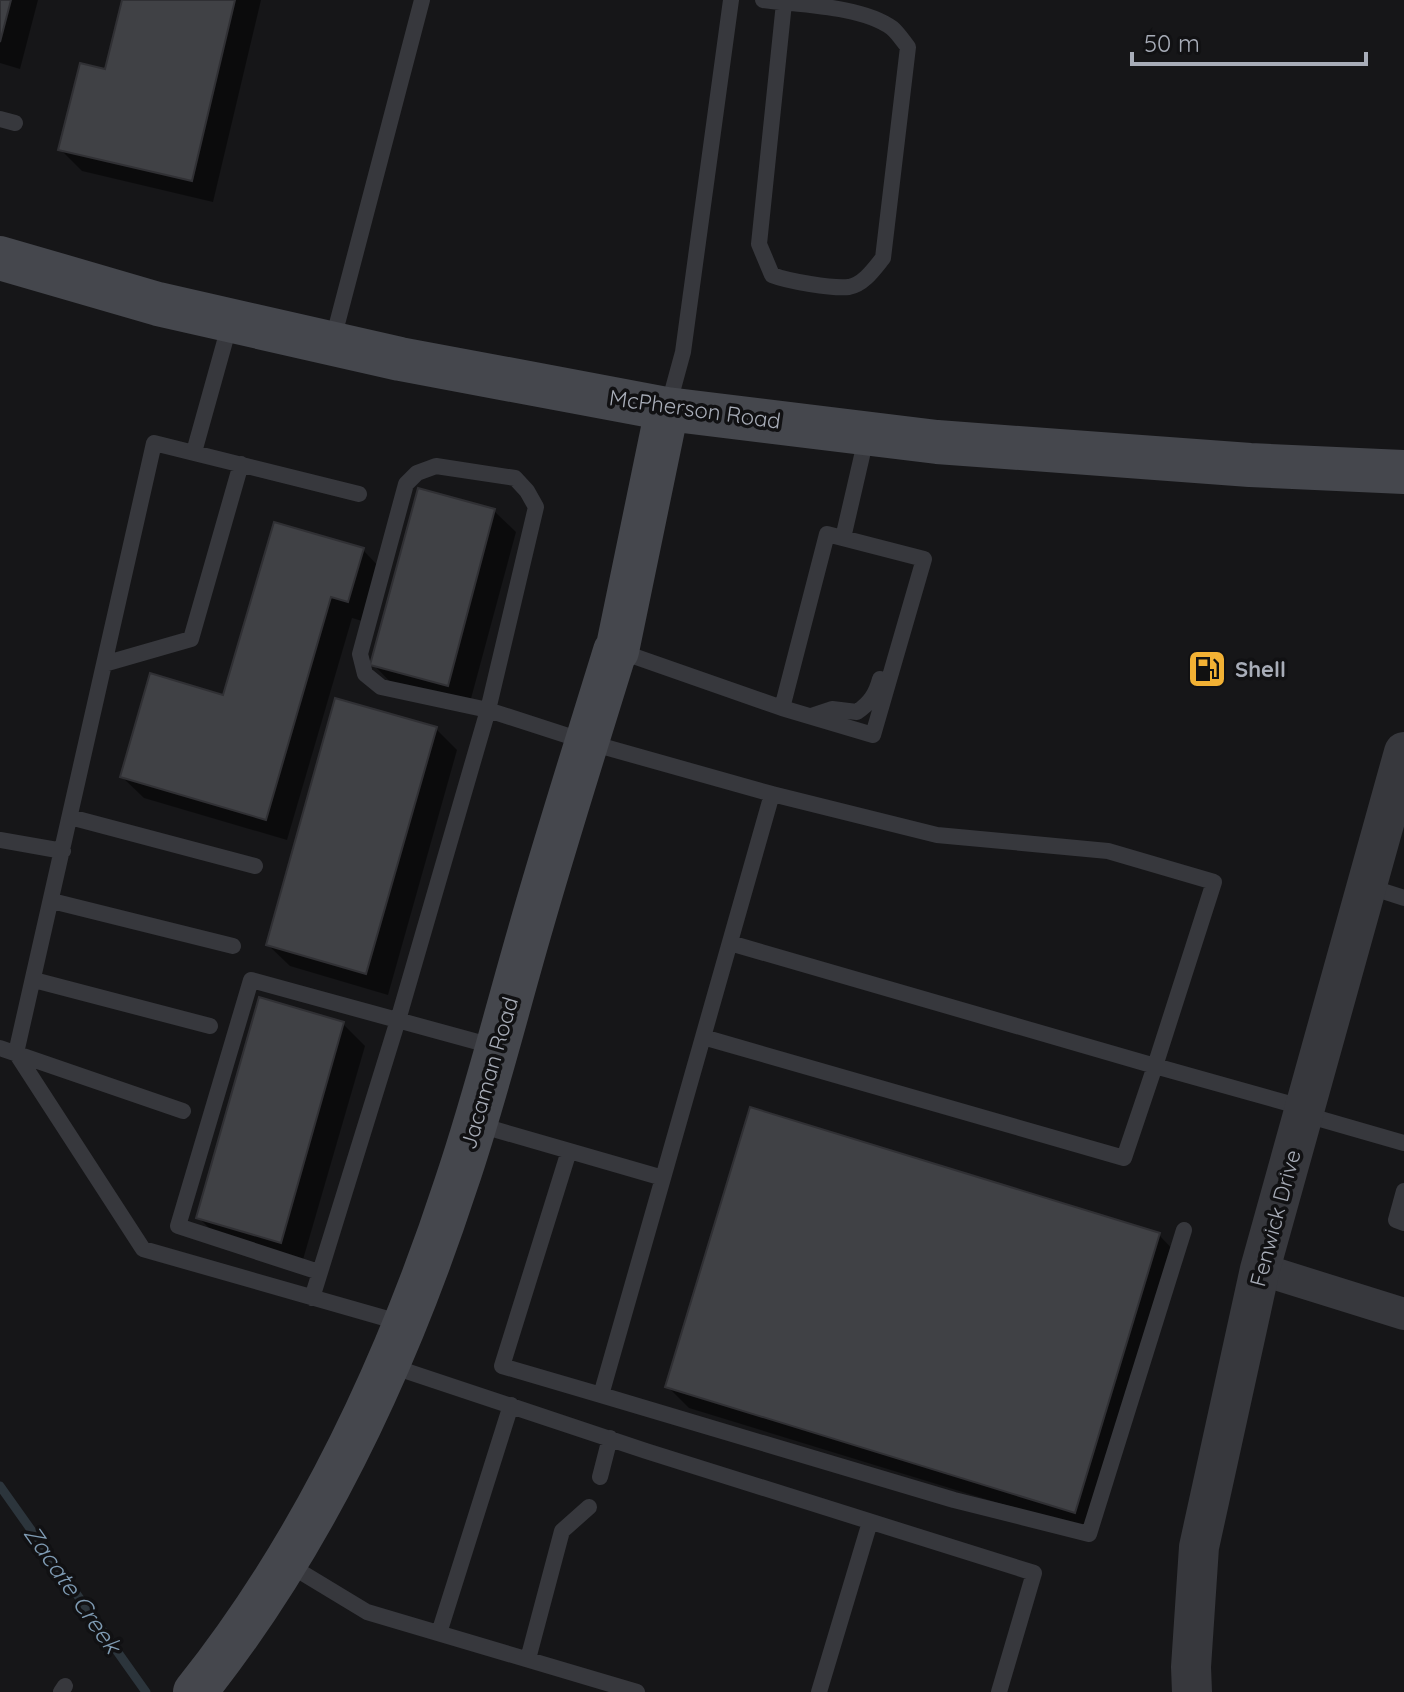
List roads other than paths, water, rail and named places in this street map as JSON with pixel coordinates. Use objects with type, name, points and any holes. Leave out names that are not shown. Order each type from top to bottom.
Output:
[{"type":"main road","name":"McPherson Road","points":[[0,258],[158,304],[400,359],[667,409],[968,445],[1250,465],[1404,472]]},
{"type":"main road","name":"Jacaman Road","points":[[195,1692],[230,1647],[305,1532],[388,1364],[456,1184],[587,742],[617,651],[667,409]]},
{"type":"street","name":"Fenwick Drive","points":[[1192,1692],[1199,1547],[1260,1269],[1404,752]]},
{"type":"street","points":[[1260,1269],[1404,1314]]},
{"type":"lane","points":[[332,343],[422,0]]},
{"type":"lane","points":[[667,409],[683,352],[731,0]]},
{"type":"lane","points":[[763,0],[863,14],[892,28],[908,47],[883,258],[866,278],[849,287],[786,281],[772,275],[759,244],[784,3]]},
{"type":"lane","points":[[194,452],[230,320]]},
{"type":"lane","points":[[843,538],[867,432]]},
{"type":"lane","points":[[8,1051],[34,980],[154,443],[359,494]]},
{"type":"lane","points":[[104,664],[191,639],[241,464]]},
{"type":"lane","points":[[312,1298],[398,1020],[488,710],[536,507],[515,478],[436,466],[417,473],[406,484],[360,654],[365,674],[381,687],[488,710],[587,742],[772,794],[937,835],[1108,851],[1214,882],[1124,1158],[703,1037]]},
{"type":"lane","points":[[617,651],[782,708],[873,735],[924,559],[827,534],[782,708]]},
{"type":"lane","points":[[809,716],[832,709],[857,712],[867,705],[877,691],[906,582],[921,570]]},
{"type":"lane","points":[[601,1395],[772,794]]},
{"type":"lane","points":[[70,817],[255,866]]},
{"type":"lane","points":[[0,840],[63,851]]},
{"type":"lane","points":[[1366,886],[1404,898]]},
{"type":"lane","points":[[52,901],[233,946]]},
{"type":"lane","points":[[730,943],[1155,1066],[1404,1143]]},
{"type":"lane","points":[[34,980],[210,1026]]},
{"type":"lane","points":[[319,1272],[178,1226],[251,980],[496,1047]]},
{"type":"lane","points":[[8,1051],[183,1111]]},
{"type":"lane","points":[[8,1051],[143,1249],[403,1324]]},
{"type":"lane","points":[[474,1123],[663,1178]]},
{"type":"lane","points":[[569,1151],[502,1366],[939,1495],[1089,1534],[1184,1230]]},
{"type":"lane","points":[[1404,1191],[1396,1220],[1404,1223]]},
{"type":"lane","points":[[388,1364],[1034,1573],[999,1692]]},
{"type":"lane","points":[[439,1633],[511,1405]]},
{"type":"lane","points":[[600,1477],[610,1438]]},
{"type":"lane","points":[[528,1659],[562,1531],[589,1507]]},
{"type":"lane","points":[[819,1692],[870,1522]]},
{"type":"lane","points":[[285,1563],[367,1612],[637,1692]]},
{"type":"waterway","name":"Zacate Creek","points":[[0,1486],[146,1692]]},
{"type":"place","name":"Shell","points":[[1207,669]]}]
